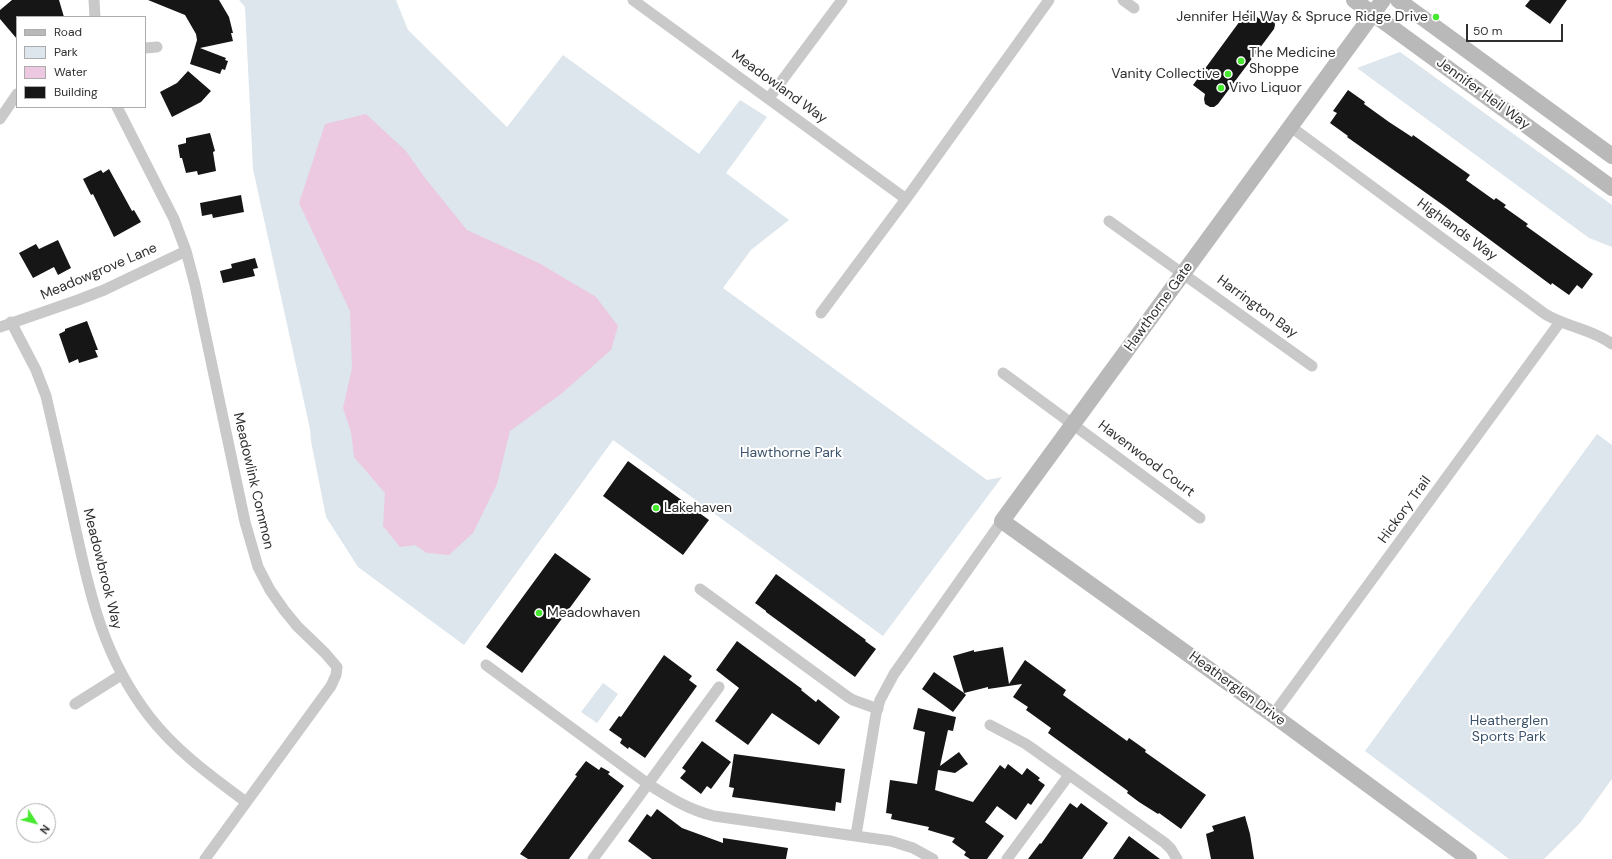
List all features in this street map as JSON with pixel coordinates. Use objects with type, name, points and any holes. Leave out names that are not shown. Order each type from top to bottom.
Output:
[{"type":"street","points":[[94,0],[94,16]]},
{"type":"street","name":"Meadowland Way","points":[[633,0],[906,199]]},
{"type":"street","points":[[769,98],[842,0]]},
{"type":"street","points":[[821,313],[906,199],[1049,0]]},
{"type":"street","points":[[1123,0],[1134,8]]},
{"type":"street","name":"Jennifer Heil Way","points":[[1354,0],[1612,188]]},
{"type":"street","name":"Hawthorne Gate","points":[[856,835],[878,709],[886,688],[894,674],[1002,521],[1383,0]]},
{"type":"street","name":"Jennifer Heil Way","points":[[1398,0],[1612,156]]},
{"type":"street","points":[[146,48],[157,47]]},
{"type":"street","points":[[0,119],[16,95]]},
{"type":"street","name":"Meadowlink Common","points":[[118,108],[174,219],[186,251],[195,284],[245,522],[258,567],[270,590],[284,610],[297,626],[326,653],[337,667],[336,675],[331,686],[204,859]]},
{"type":"street","name":"Highlands Way","points":[[1291,127],[1545,314],[1560,322],[1599,336],[1612,344]]},
{"type":"street","name":"Harrington Bay","points":[[1109,221],[1312,366]]},
{"type":"street","name":"Meadowgrove Lane","points":[[0,327],[91,295],[186,251]]},
{"type":"street","name":"Meadowbrook Way","points":[[12,322],[36,370],[46,396],[92,599],[104,638],[121,675],[149,716],[176,746],[193,762],[246,802]]},
{"type":"street","name":"Hickory Trail","points":[[1274,715],[1560,322]]},
{"type":"street","name":"Havenwood Court","points":[[1003,373],[1200,518]]},
{"type":"street","name":"Heatherglen Drive","points":[[1002,521],[1274,715],[1469,859]]},
{"type":"street","points":[[700,589],[852,700],[878,709]]},
{"type":"street","points":[[486,664],[648,784],[680,804],[702,813],[856,835],[904,844],[933,859]]},
{"type":"street","points":[[74,704],[121,675]]},
{"type":"street","points":[[593,859],[719,687]]},
{"type":"street","points":[[990,725],[1026,744],[1165,843],[1177,859]]},
{"type":"street","points":[[1008,859],[1069,775]]},
{"type":"green space","name":"Hawthorne Park","points":[[239,0],[396,0],[408,30],[507,127],[563,55],[699,154],[740,100],[767,117],[726,173],[789,220],[751,250],[723,288],[987,480],[1002,477],[883,636],[613,440],[464,645],[358,567],[326,517],[310,429],[253,169],[245,7]]},
{"type":"green space","points":[[1400,52],[1612,205],[1612,247],[1589,238],[1357,68]]},
{"type":"green space","name":"Heatherglen Sports Park","points":[[1597,434],[1612,445],[1612,779],[1580,823],[1544,859],[1509,859],[1365,751]]},
{"type":"green space","points":[[603,683],[618,694],[597,723],[581,712]]},
{"type":"water","points":[[366,114],[406,151],[425,178],[467,230],[539,263],[596,297],[618,326],[611,350],[561,394],[510,431],[497,484],[473,533],[449,555],[427,553],[415,545],[400,547],[383,526],[385,493],[354,457],[351,432],[343,408],[352,368],[350,311],[299,203],[325,124]]},
{"type":"building","points":[[12,0],[59,0],[64,16],[16,16],[16,38],[0,19],[0,10]]},
{"type":"building","points":[[148,0],[219,0],[229,17],[233,33],[231,33],[233,41],[200,48],[226,58],[225,60],[228,61],[225,70],[222,69],[220,74],[190,64],[197,40],[196,34],[185,15]]},
{"type":"building","points":[[1530,0],[1567,0],[1550,24],[1525,6]]},
{"type":"building","points":[[1248,10],[1261,20],[1265,16],[1271,16],[1274,19],[1274,29],[1218,104],[1214,107],[1210,107],[1205,104],[1205,94],[1193,85]]},
{"type":"building","points":[[188,71],[211,91],[201,102],[172,117],[160,92],[177,83]]},
{"type":"building","points":[[1348,90],[1389,122],[1412,137],[1413,135],[1470,175],[1466,180],[1494,200],[1496,198],[1506,205],[1504,207],[1528,224],[1526,226],[1593,274],[1582,289],[1577,285],[1569,295],[1552,283],[1551,285],[1443,205],[1347,137],[1348,136],[1330,123],[1337,113],[1333,111]]},
{"type":"building","points":[[210,133],[215,151],[213,152],[216,171],[198,175],[197,171],[186,173],[182,158],[180,158],[178,145],[186,143],[186,138]]},
{"type":"building","points":[[109,169],[132,211],[134,210],[141,222],[114,237],[93,194],[91,195],[83,179],[101,170],[103,173]]},
{"type":"building","points":[[241,195],[244,212],[213,218],[212,214],[202,216],[200,203]]},
{"type":"building","points":[[58,240],[71,268],[58,275],[54,267],[33,278],[19,253],[36,244],[39,249]]},
{"type":"building","points":[[255,258],[258,268],[253,269],[255,276],[223,283],[220,271],[232,268],[231,264]]},
{"type":"building","points":[[87,321],[98,350],[95,350],[98,357],[79,363],[78,359],[69,363],[59,334],[65,331],[65,329]]},
{"type":"building","name":"Lakehaven","points":[[628,461],[709,520],[683,555],[603,496]]},
{"type":"building","name":"Meadowhaven","points":[[555,553],[591,579],[522,673],[486,647]]},
{"type":"building","points":[[776,574],[876,649],[855,677],[755,603]]},
{"type":"building","points":[[737,641],[802,689],[801,690],[816,702],[818,699],[840,717],[819,745],[772,713],[748,745],[715,721],[739,688],[716,670]]},
{"type":"building","points":[[1003,647],[1009,684],[1025,660],[1066,690],[1063,695],[1127,741],[1129,738],[1146,750],[1145,752],[1206,795],[1181,829],[1159,813],[1158,814],[1139,802],[1127,793],[1128,791],[1048,733],[1051,728],[1026,710],[1028,707],[1013,697],[1022,684],[988,689],[988,687],[964,693],[953,656],[974,650],[974,652]]},
{"type":"building","points":[[664,655],[692,676],[689,680],[697,686],[645,758],[629,747],[628,749],[620,743],[622,739],[609,730],[619,716],[621,717]]},
{"type":"building","points":[[934,672],[966,695],[953,712],[922,689]]},
{"type":"building","points":[[918,708],[956,717],[953,731],[948,730],[940,766],[959,752],[968,764],[955,773],[938,770],[935,790],[973,802],[1000,765],[1005,769],[1008,764],[1022,775],[1027,768],[1040,778],[1038,780],[1045,785],[1031,805],[1028,803],[1016,820],[997,806],[985,822],[1004,836],[987,859],[970,859],[964,855],[966,852],[952,842],[955,838],[928,830],[929,827],[891,819],[892,814],[886,813],[890,780],[917,784],[925,732],[913,729]]},
{"type":"building","points":[[702,741],[731,762],[711,789],[707,786],[701,794],[680,778],[686,771],[682,768]]},
{"type":"building","points":[[734,754],[845,769],[841,803],[836,802],[835,811],[732,797],[734,788],[729,787]]},
{"type":"building","points":[[586,761],[599,770],[601,767],[610,772],[608,774],[624,786],[569,859],[528,859],[520,854],[577,776],[575,775]]},
{"type":"building","points":[[1070,803],[1077,808],[1081,803],[1108,823],[1082,859],[1028,859],[1040,843],[1041,844]]},
{"type":"building","points":[[657,809],[682,828],[723,843],[723,838],[788,848],[786,859],[652,859],[628,841],[647,814],[651,817]]},
{"type":"building","points":[[1245,816],[1250,834],[1254,859],[1211,859],[1206,834],[1214,831],[1212,826]]},
{"type":"building","points":[[1129,836],[1160,859],[1113,859]]},
{"type":"place","name":"Jennifer Heil Way & Spruce Ridge Drive","points":[[1436,17]]},
{"type":"place","name":"The Medicine Shoppe","points":[[1241,61]]},
{"type":"place","name":"Vanity Collective","points":[[1228,74]]},
{"type":"place","name":"Vivo Liquor","points":[[1221,88]]},
{"type":"place","name":"Lakehaven","points":[[656,508]]},
{"type":"place","name":"Meadowhaven","points":[[539,613]]}]
